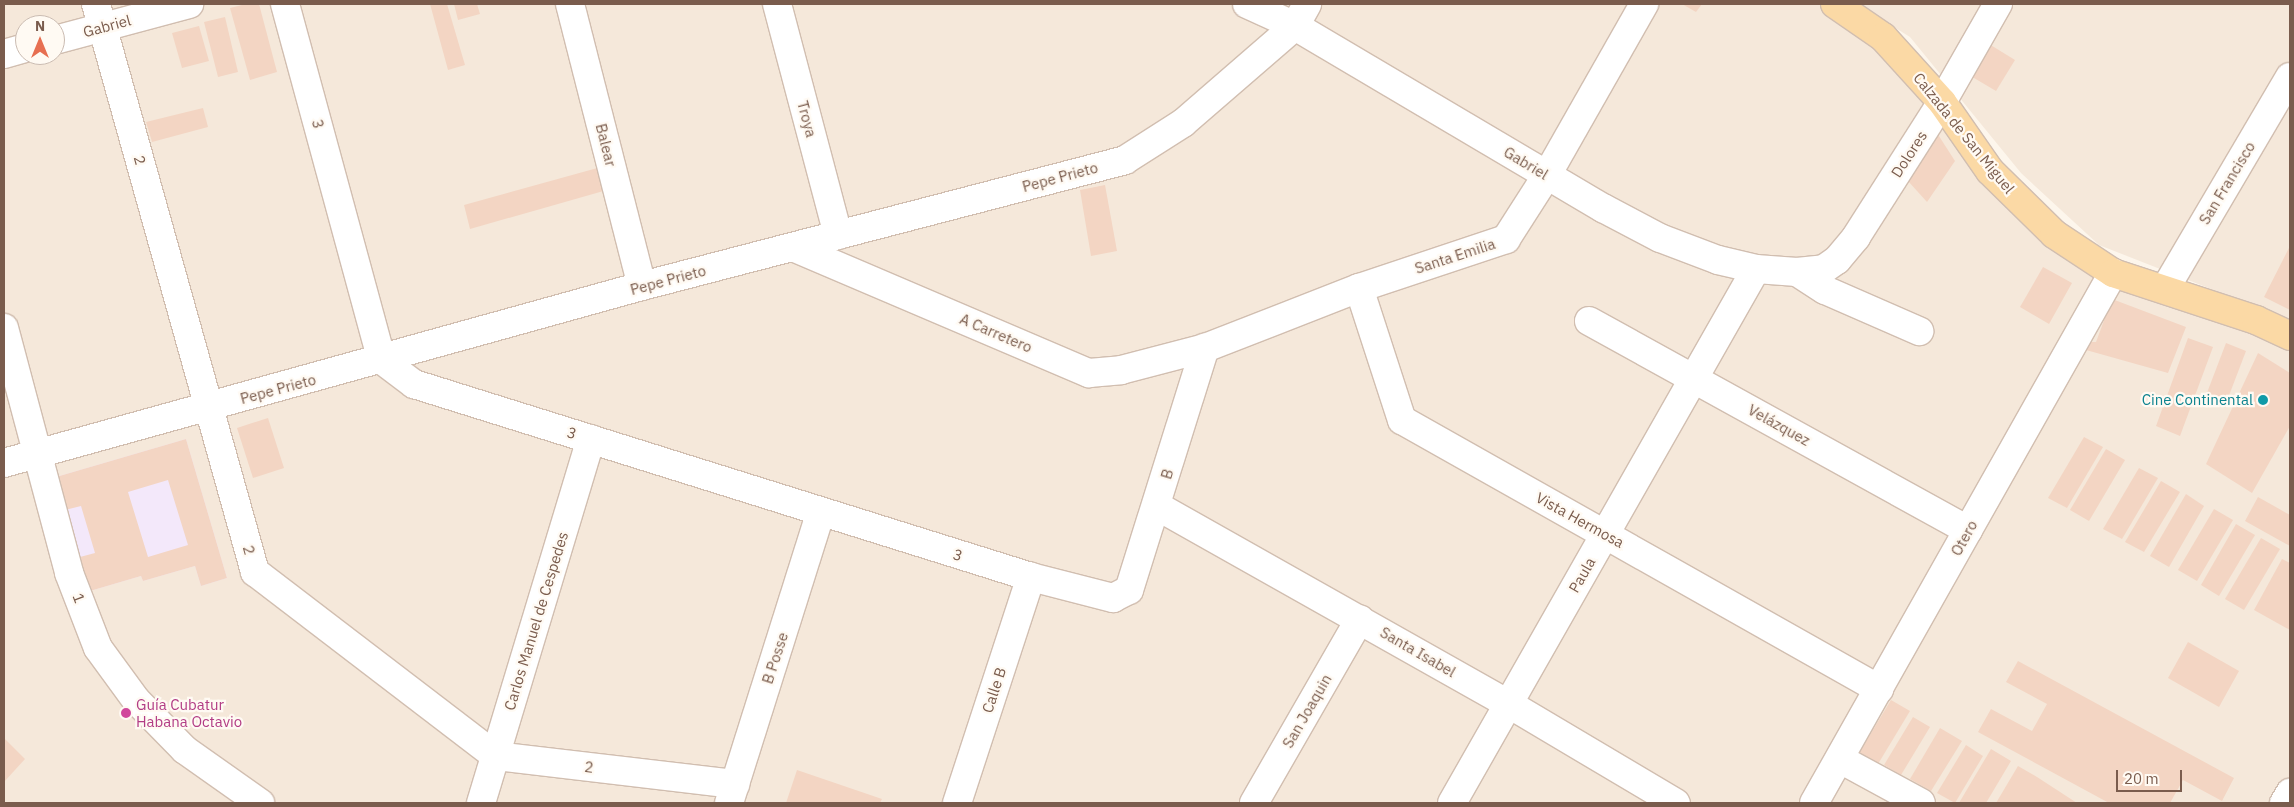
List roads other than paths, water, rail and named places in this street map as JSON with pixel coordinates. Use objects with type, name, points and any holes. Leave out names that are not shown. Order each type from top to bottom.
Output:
[{"type":"main road","name":"Calzada de San Miguel","points":[[1835,4],[1883,37],[1942,102],[1990,171],[2010,193],[2054,234],[2114,273],[2256,320],[2290,336]]},
{"type":"street","name":"Gabriel","points":[[65,34],[100,15],[189,4]]},
{"type":"street","name":"3","points":[[285,4],[382,360],[414,384],[1031,577],[1113,598],[1122,596]]},
{"type":"street","name":"Balear","points":[[570,4],[642,286]]},
{"type":"street","name":"Troya","points":[[777,4],[838,235]]},
{"type":"street","name":"Gabriel","points":[[1247,4],[1301,15],[1547,176],[1660,238],[1718,260],[1756,269],[1797,272],[1824,269]]},
{"type":"street","name":"Santa Emilia","points":[[1205,348],[1359,288],[1506,239],[1547,176],[1644,4]]},
{"type":"street","name":"Dolores","points":[[1824,269],[1838,260],[1856,237],[1942,102],[1998,4]]},
{"type":"street","name":"2","points":[[100,15],[255,572],[496,756],[732,794]]},
{"type":"street","name":"Pepe Prieto","points":[[4,463],[209,408],[642,286],[1125,160],[1182,123],[1301,15]]},
{"type":"street","name":"San Francisco","points":[[2165,289],[2290,77]]},
{"type":"street","name":"A Carretero","points":[[793,247],[1090,373],[1121,370],[1205,348]]},
{"type":"street","name":"Paula","points":[[1452,803],[1756,269]]},
{"type":"street","points":[[1797,272],[1824,290],[1919,331]]},
{"type":"street","name":"Otero","points":[[1814,803],[2114,273]]},
{"type":"street","name":"Vista Hermosa","points":[[1359,288],[1402,420],[1879,689]]},
{"type":"street","name":"Velázquez","points":[[1589,321],[1968,530]]},
{"type":"street","name":"1","points":[[4,328],[39,454],[69,573],[98,648],[136,700],[185,750],[260,803]]},
{"type":"street","name":"B","points":[[1122,596],[1129,590],[1157,506],[1205,348]]},
{"type":"street","name":"Carlos Manuel de Cespedes","points":[[481,803],[591,439]]},
{"type":"street","name":"Santa Isabel","points":[[1157,506],[1509,704],[1676,803]]},
{"type":"street","name":"B Posse","points":[[732,794],[821,512]]},
{"type":"street","name":"Calle B","points":[[957,803],[1031,577]]},
{"type":"street","name":"San Joaquin","points":[[1254,803],[1360,619]]},
{"type":"street","points":[[1840,759],[1921,803]]},
{"type":"street","points":[[2284,803],[2290,793]]},
{"type":"place","name":"Cine Continental","points":[[2263,400]]},
{"type":"place","name":"Guía Cubatur Habana Octavio","points":[[126,713]]}]
